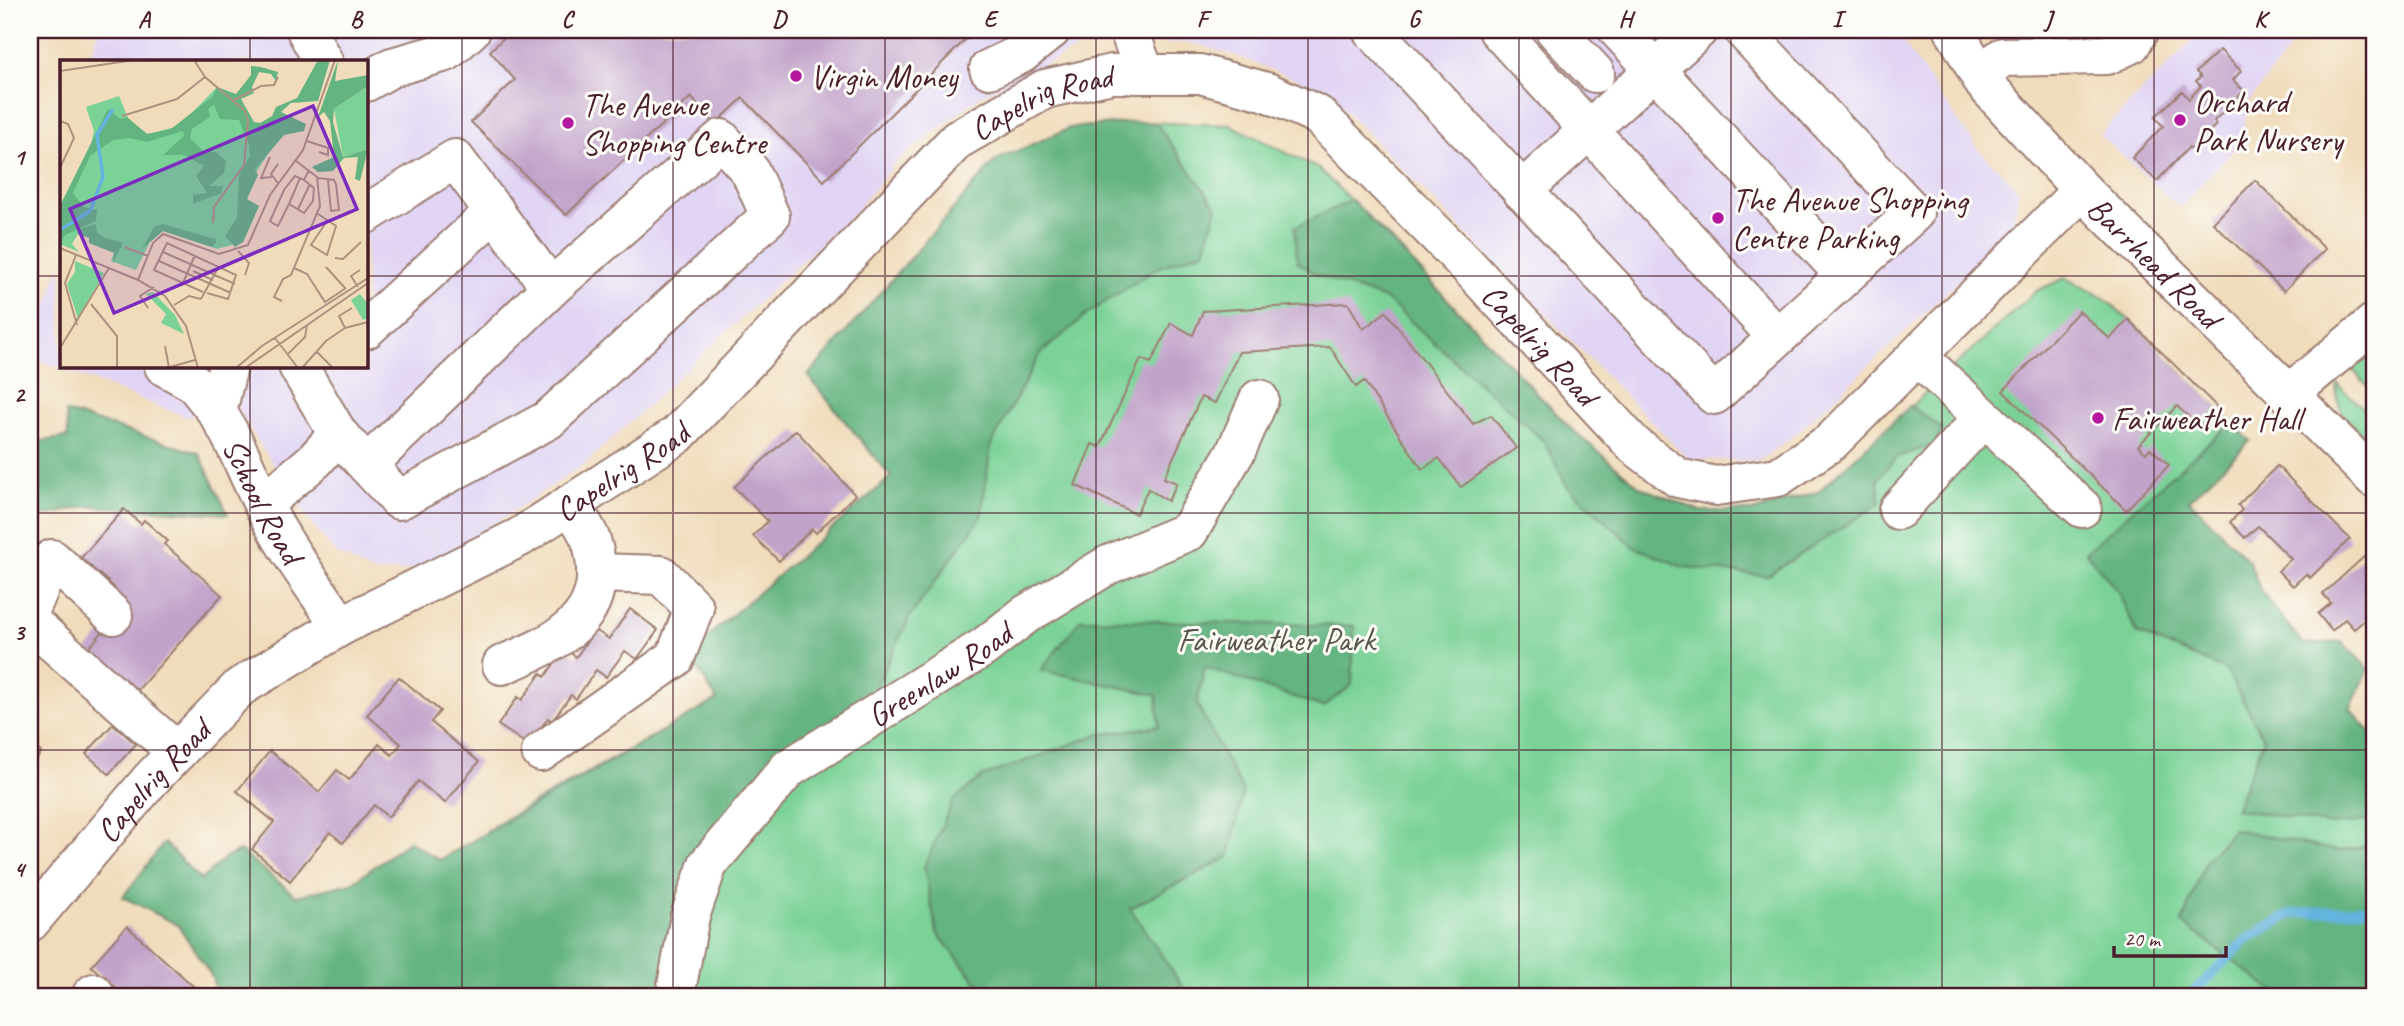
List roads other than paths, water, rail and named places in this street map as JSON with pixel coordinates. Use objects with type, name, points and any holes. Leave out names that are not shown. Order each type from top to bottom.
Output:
[{"type":"street","points":[[306,30],[322,60]]},
{"type":"street","points":[[989,69],[1021,54],[1051,30]]},
{"type":"street","points":[[1129,30],[1145,74]]},
{"type":"street","points":[[1372,30],[1714,395],[1914,213],[1742,30]]},
{"type":"street","points":[[1498,30],[1591,129],[1776,336]]},
{"type":"street","points":[[1555,30],[1595,73]]},
{"type":"street","points":[[1618,30],[1844,274]]},
{"type":"street","points":[[1522,191],[1698,30]]},
{"type":"street","name":"Barrhead Road","points":[[1954,30],[1979,74],[2082,190],[2374,478]]},
{"type":"street","points":[[1979,74],[2003,57],[2107,55],[2131,44],[2138,30]]},
{"type":"street","points":[[368,81],[392,67],[458,41]]},
{"type":"street","name":"Capelrig Road","points":[[30,922],[177,752],[240,687],[341,626],[520,537],[677,435],[957,140],[1045,89],[1112,75],[1200,74],[1267,92],[1318,115],[1468,266],[1634,445],[1678,478],[1716,486],[1778,477],[1832,442],[2082,190]]},
{"type":"street","points":[[310,371],[338,434],[398,500],[548,420],[770,216],[750,172],[722,139],[551,288],[367,465]]},
{"type":"street","points":[[368,213],[455,159],[551,288]]},
{"type":"street","points":[[368,327],[495,211]]},
{"type":"street","points":[[2290,393],[2374,323]]},
{"type":"street","points":[[1917,357],[2082,508]]},
{"type":"street","points":[[168,368],[193,382],[218,412]]},
{"type":"street","name":"School Road","points":[[228,368],[218,412],[236,441],[263,504],[303,571],[341,626]]},
{"type":"street","name":"Greenlaw Road","points":[[676,996],[690,916],[708,864],[788,769],[984,647],[1025,615],[1096,572],[1189,531],[1236,452],[1259,399]]},
{"type":"street","points":[[1898,510],[1983,418]]},
{"type":"street","points":[[263,504],[315,460],[338,434]]},
{"type":"street","points":[[502,665],[545,648],[574,628],[592,603],[596,573],[593,545],[570,504]]},
{"type":"street","points":[[30,610],[52,559],[113,615]]},
{"type":"street","points":[[541,752],[675,658],[694,608],[661,575],[596,573]]},
{"type":"street","points":[[30,622],[177,752]]},
{"type":"waterway","points":[[2190,996],[2246,940],[2291,914],[2374,908]]},
{"type":"place","name":"Virgin Money","points":[[796,76]]},
{"type":"place","name":"Orchard Park Nursery","points":[[2180,120]]},
{"type":"place","name":"The Avenue Shopping Centre","points":[[568,123]]},
{"type":"place","name":"The Avenue Shopping Centre Parking","points":[[1718,218]]},
{"type":"place","name":"Fairweather Hall","points":[[2098,418]]},
{"type":"park label","name":"Fairweather Park","points":[[1276,639]]}]
